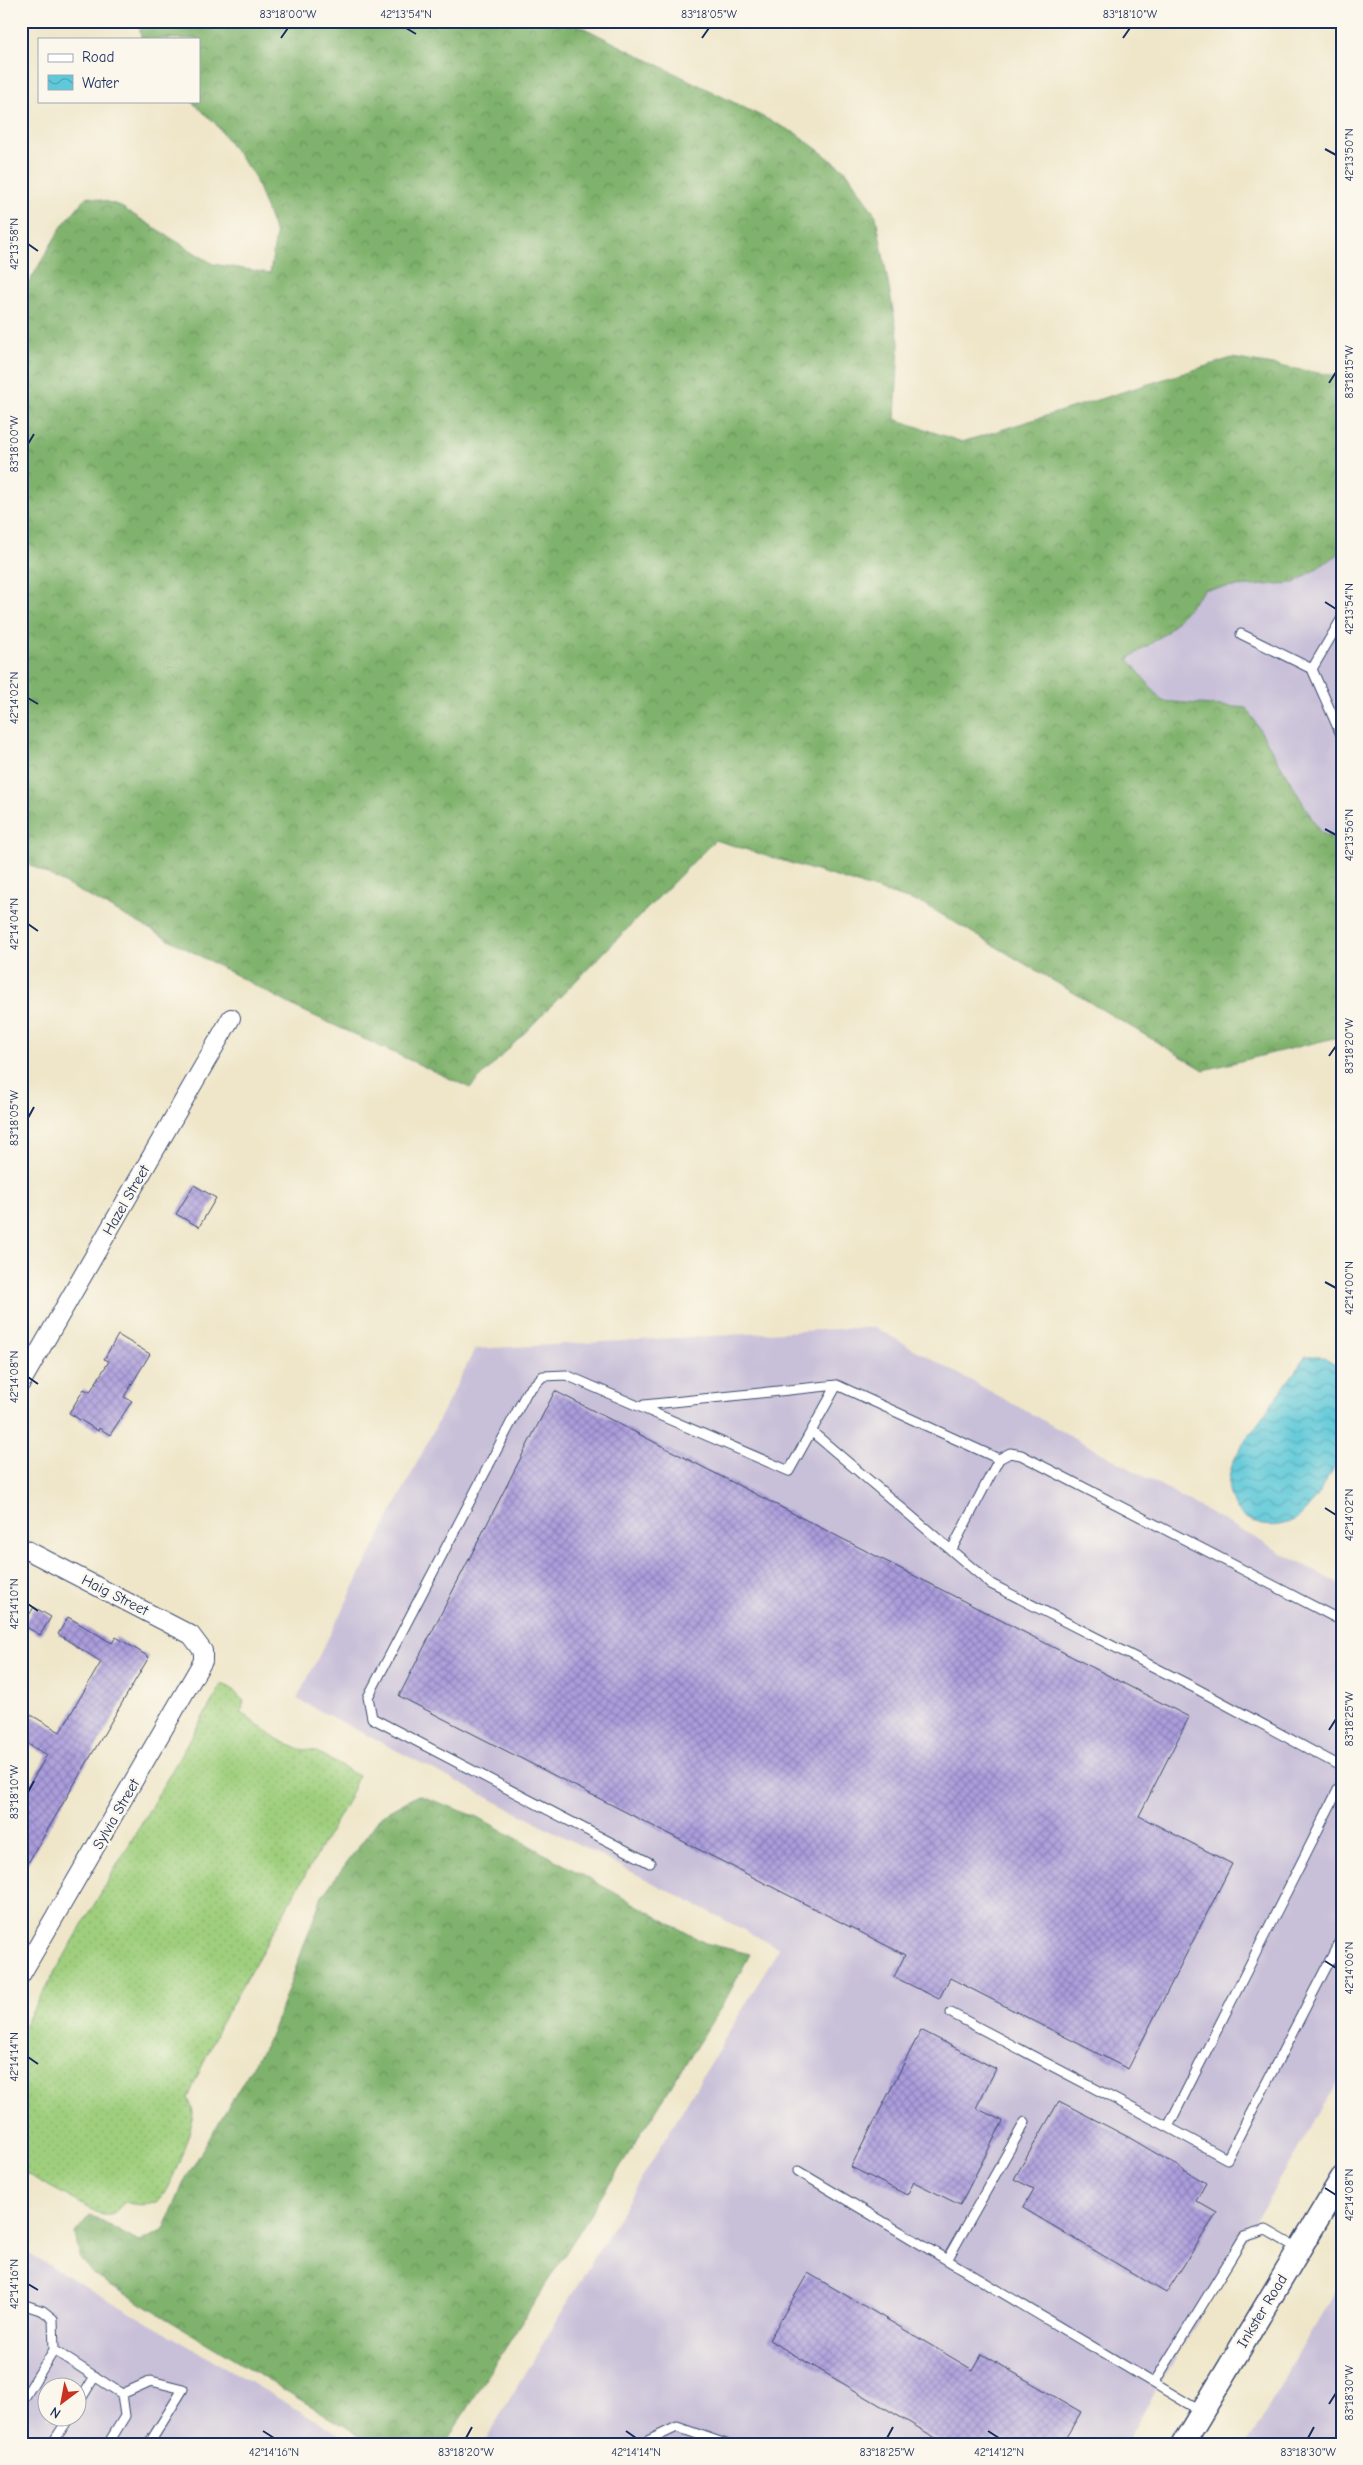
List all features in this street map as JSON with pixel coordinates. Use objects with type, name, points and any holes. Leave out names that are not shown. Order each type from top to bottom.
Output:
[{"type":"street","name":"Hazel Street","points":[[21,1383],[231,1018]]},
{"type":"street","name":"Haig Street","points":[[21,1547],[191,1635],[203,1651]]},
{"type":"street","name":"Sylvia Street","points":[[21,1974],[196,1676],[203,1661],[203,1651]]},
{"type":"street","name":"Inkster Road","points":[[1183,2444],[1342,2178]]},
{"type":"lane","points":[[1312,670],[1342,618]]},
{"type":"lane","points":[[1241,634],[1312,670],[1342,737]]},
{"type":"lane","points":[[650,1863],[372,1718],[368,1697],[527,1392],[543,1376],[566,1374],[789,1470],[837,1385]]},
{"type":"lane","points":[[642,1406],[837,1385],[999,1459]]},
{"type":"lane","points":[[811,1431],[992,1584],[1195,1688],[1342,1767]]},
{"type":"lane","points":[[952,1549],[999,1459],[1010,1453],[1022,1455],[1342,1621]]},
{"type":"lane","points":[[1168,2127],[1342,1782]]},
{"type":"lane","points":[[951,2014],[1168,2127],[1227,2160],[1342,1937]]},
{"type":"lane","points":[[946,2260],[1025,2122]]},
{"type":"lane","points":[[798,2171],[1202,2412]]},
{"type":"lane","points":[[1154,2383],[1244,2237],[1266,2230],[1299,2249]]},
{"type":"lane","points":[[21,2307],[25,2305],[34,2306],[53,2319],[54,2350],[21,2403]]},
{"type":"lane","points":[[54,2350],[122,2394],[125,2416],[108,2444]]},
{"type":"lane","points":[[88,2388],[95,2376]]},
{"type":"lane","points":[[122,2394],[151,2381],[183,2389],[149,2444]]},
{"type":"lane","points":[[641,2444],[677,2427],[726,2444]]},
{"type":"lane","points":[[52,2444],[62,2428]]},
{"type":"shaded area","points":[[1342,552],[1342,843],[1320,832],[1247,708],[1162,701],[1127,659],[1166,633],[1205,589],[1294,583]]},
{"type":"shaded area","points":[[874,1327],[1342,1586],[1342,2074],[1125,2444],[483,2444],[779,1948],[297,1699],[475,1349]]},
{"type":"shaded area","points":[[21,2249],[357,2444],[21,2444]]},
{"type":"shaded area","points":[[1342,2279],[1342,2444],[1246,2444]]},
{"type":"green space","points":[[139,21],[570,21],[797,134],[847,172],[876,216],[899,343],[895,419],[962,442],[1232,358],[1342,377],[1342,407],[1332,430],[1342,439],[1342,552],[1294,583],[1205,589],[1166,633],[1128,659],[1162,701],[1247,708],[1320,832],[1342,843],[1342,1036],[1204,1070],[924,904],[715,840],[470,1088],[297,1008],[21,860],[21,296],[62,226],[87,196],[118,205],[213,264],[270,273],[276,235],[254,176],[215,123],[192,102],[200,102],[200,38],[141,38]]},
{"type":"green space","points":[[222,1684],[231,1688],[244,1701],[241,1713],[279,1740],[298,1749],[315,1751],[358,1776],[349,1798],[220,2025],[188,2098],[193,2113],[192,2121],[175,2172],[164,2194],[159,2200],[151,2204],[138,2205],[125,2202],[112,2215],[102,2215],[21,2171],[21,2031]]},
{"type":"green space","points":[[418,1795],[478,1817],[705,1943],[750,1954],[725,2001],[446,2442],[374,2444],[94,2275],[80,2259],[75,2233],[90,2215],[139,2242],[164,2230],[183,2183],[272,2033],[322,1896],[382,1815]]},
{"type":"water","points":[[1306,1356],[1320,1356],[1342,1369],[1343,1425],[1341,1453],[1321,1490],[1300,1516],[1280,1525],[1255,1523],[1244,1517],[1236,1508],[1231,1497],[1229,1484],[1231,1469],[1243,1444]]},
{"type":"building","points":[[194,1185],[216,1198],[199,1227],[176,1214]]},
{"type":"building","points":[[118,1335],[150,1354],[124,1397],[132,1401],[110,1435],[99,1428],[98,1431],[69,1413],[84,1389],[90,1392],[109,1361],[104,1359]]},
{"type":"building","points":[[555,1391],[1189,1717],[1139,1816],[1232,1864],[1128,2069],[950,1978],[939,1999],[894,1977],[905,1955],[399,1696]]},
{"type":"building","points":[[34,1607],[51,1617],[40,1635],[23,1625]]},
{"type":"building","points":[[68,1617],[112,1643],[116,1637],[149,1657],[21,1875],[21,1799],[47,1755],[21,1740],[21,1709],[60,1732],[101,1662],[58,1634]]},
{"type":"building","points":[[921,2030],[996,2069],[976,2108],[1003,2121],[960,2205],[914,2182],[907,2195],[851,2167]]},
{"type":"building","points":[[1059,2101],[1130,2138],[1206,2183],[1196,2201],[1217,2213],[1166,2293],[1023,2208],[1034,2189],[1014,2179]]},
{"type":"building","points":[[808,2273],[973,2370],[982,2354],[1081,2412],[1062,2444],[946,2444],[769,2340]]}]
